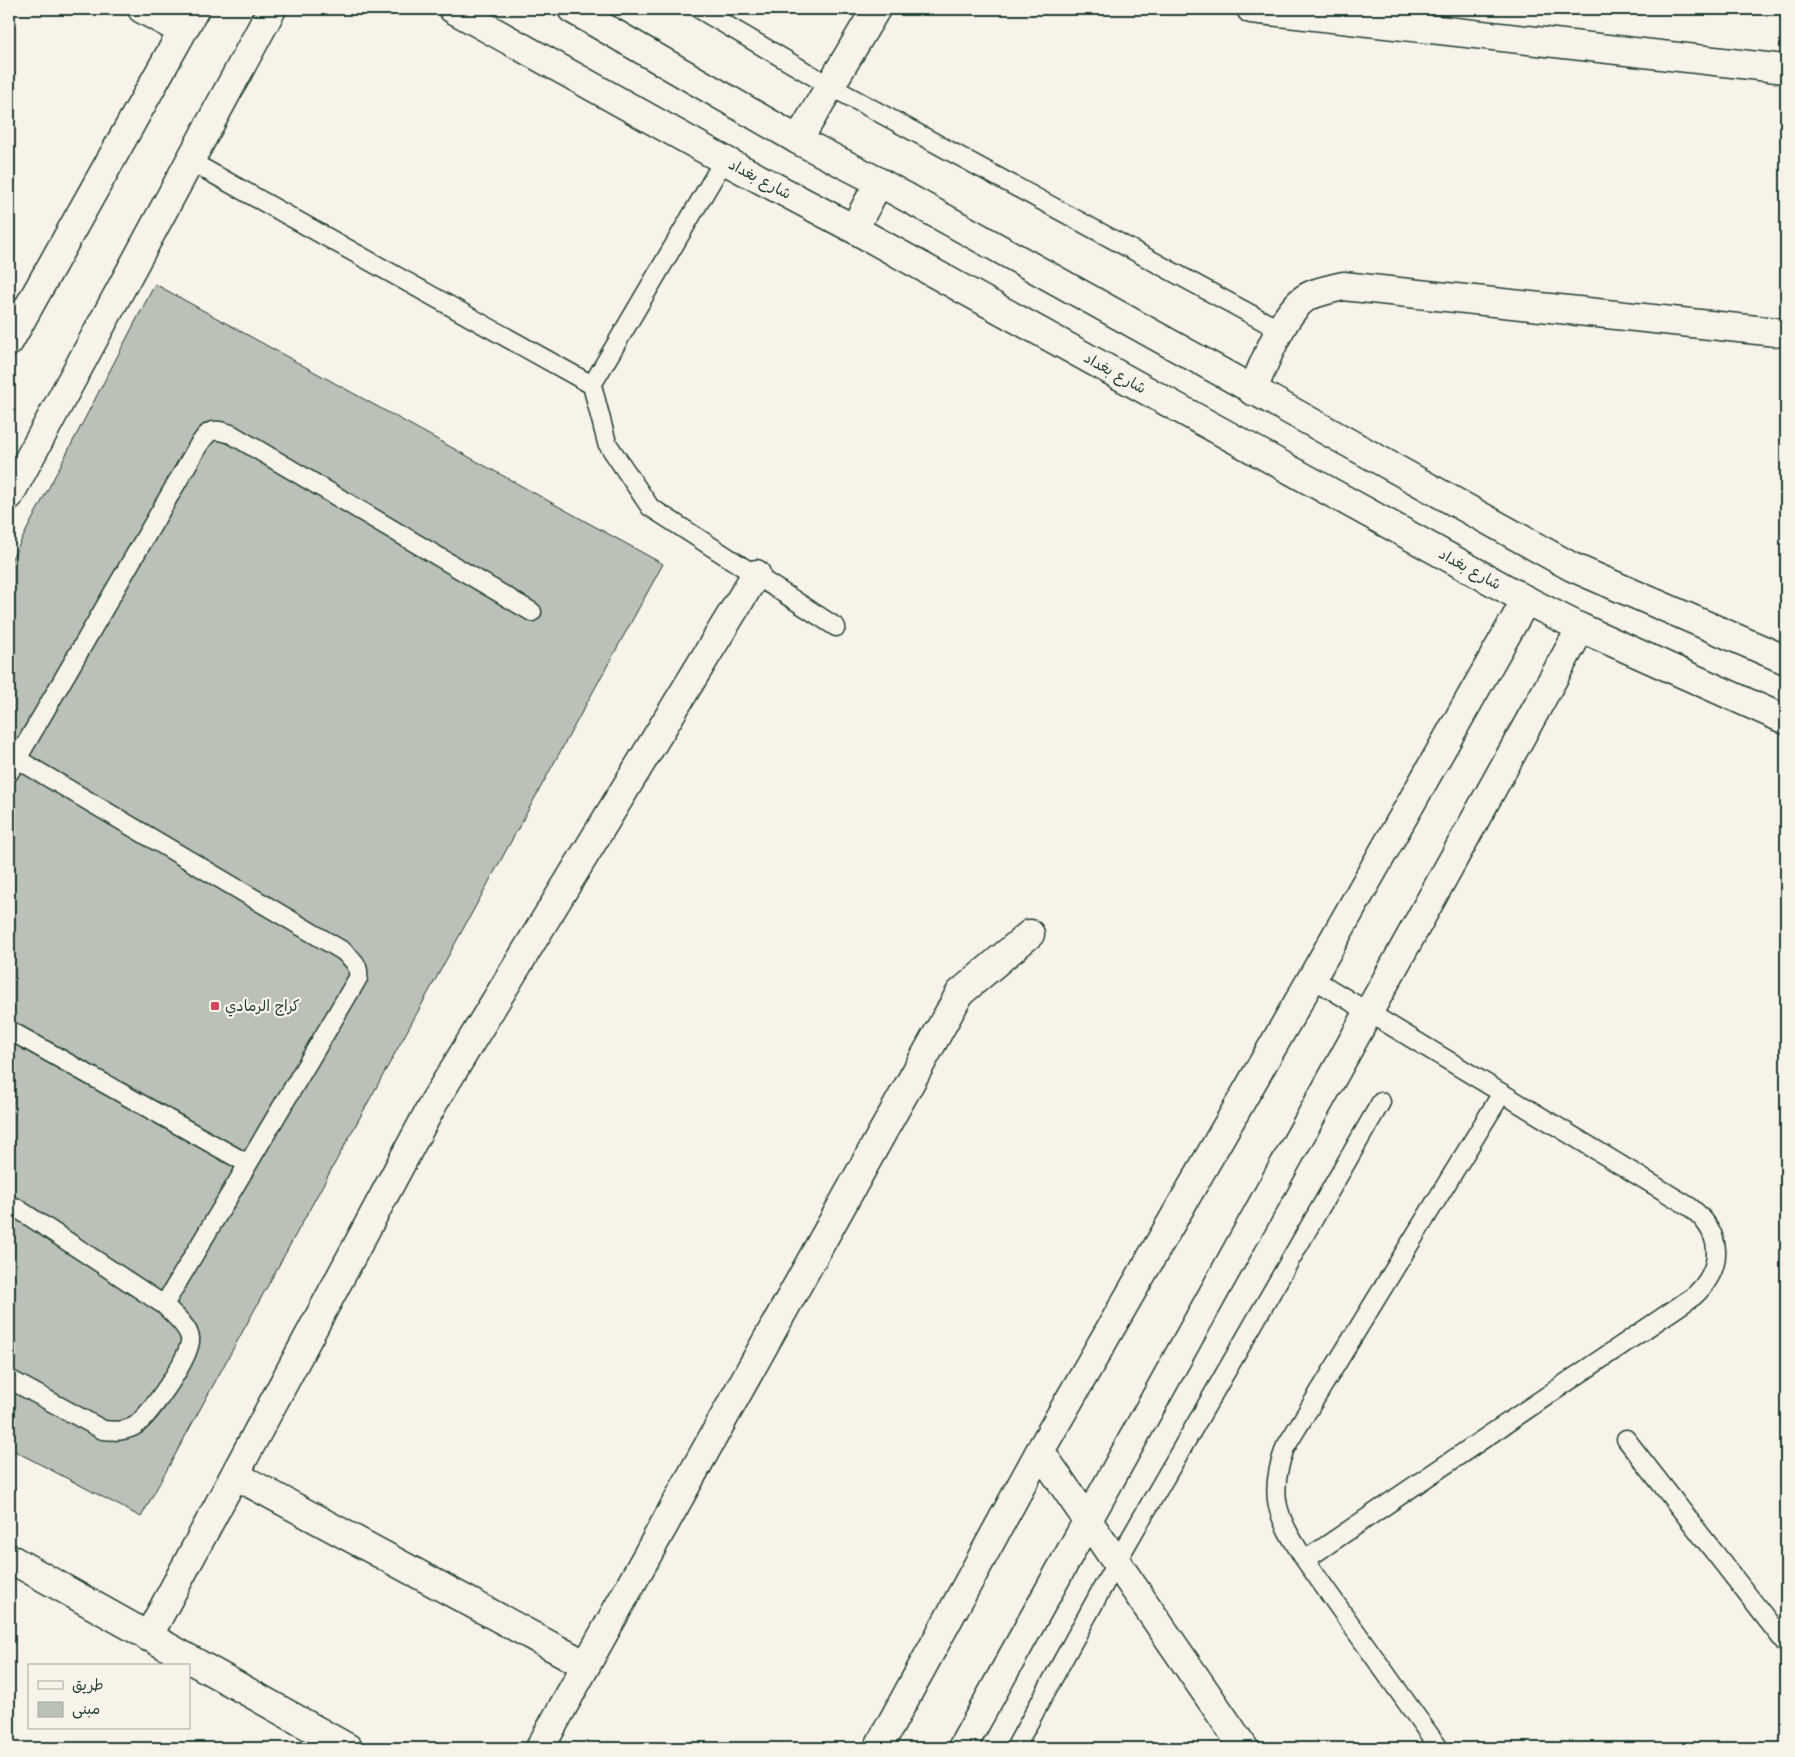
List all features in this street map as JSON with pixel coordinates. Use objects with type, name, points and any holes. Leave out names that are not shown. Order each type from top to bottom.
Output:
[{"type":"street","points":[[9,342],[189,20],[142,9]]},
{"type":"street","points":[[9,496],[272,9]]},
{"type":"street","name":"شارع بغداد","points":[[453,9],[724,160],[854,229],[1526,600],[1581,628],[1786,720]]},
{"type":"street","points":[[572,9],[798,140],[879,182],[1252,391],[1572,567],[1786,660]]},
{"type":"street","points":[[798,140],[876,9]]},
{"type":"street","points":[[1251,9],[1786,69]]},
{"type":"street","points":[[854,229],[879,182]]},
{"type":"street","points":[[1252,391],[1280,330],[1293,309],[1308,296],[1343,286],[1786,333]]},
{"type":"street","points":[[148,1637],[434,1102],[756,574]]},
{"type":"street","points":[[878,1748],[1040,1451],[1312,978],[1526,600]]},
{"type":"street","points":[[962,1748],[1581,628]]},
{"type":"street","points":[[540,1748],[960,992],[1030,934]]},
{"type":"street","points":[[1040,1451],[1244,1748]]},
{"type":"street","points":[[234,1475],[586,1665]]},
{"type":"street","points":[[9,1558],[348,1748]]},
{"type":"lane","points":[[699,9],[830,86],[1280,330]]},
{"type":"lane","points":[[724,160],[592,385],[607,443],[650,507],[836,627]]},
{"type":"lane","points":[[190,161],[592,385]]},
{"type":"lane","points":[[164,1305],[358,978],[359,971],[356,963],[343,951],[13,766],[198,446],[208,432],[216,429],[231,434],[532,612]]},
{"type":"lane","points":[[1305,1560],[1694,1296],[1704,1287],[1711,1274],[1715,1261],[1716,1246],[1711,1231],[1703,1217],[1690,1207],[1312,978]]},
{"type":"lane","points":[[9,1030],[248,1164]]},
{"type":"lane","points":[[1440,1748],[1286,1531],[1280,1516],[1276,1482],[1279,1464],[1286,1448],[1502,1093]]},
{"type":"lane","points":[[1015,1748],[1116,1563],[1381,1102]]},
{"type":"lane","points":[[9,1378],[103,1430],[117,1432],[136,1425],[151,1408],[173,1378],[190,1346],[190,1336],[181,1322],[164,1305],[16,1207]]},
{"type":"lane","points":[[1626,1439],[1786,1644]]},
{"type":"building","name":"كراج الرمادي","points":[[155,284],[663,564],[141,1517],[9,1448],[9,564]]},
{"type":"place","name":"كراج الرمادي","points":[[215,1006]]}]
